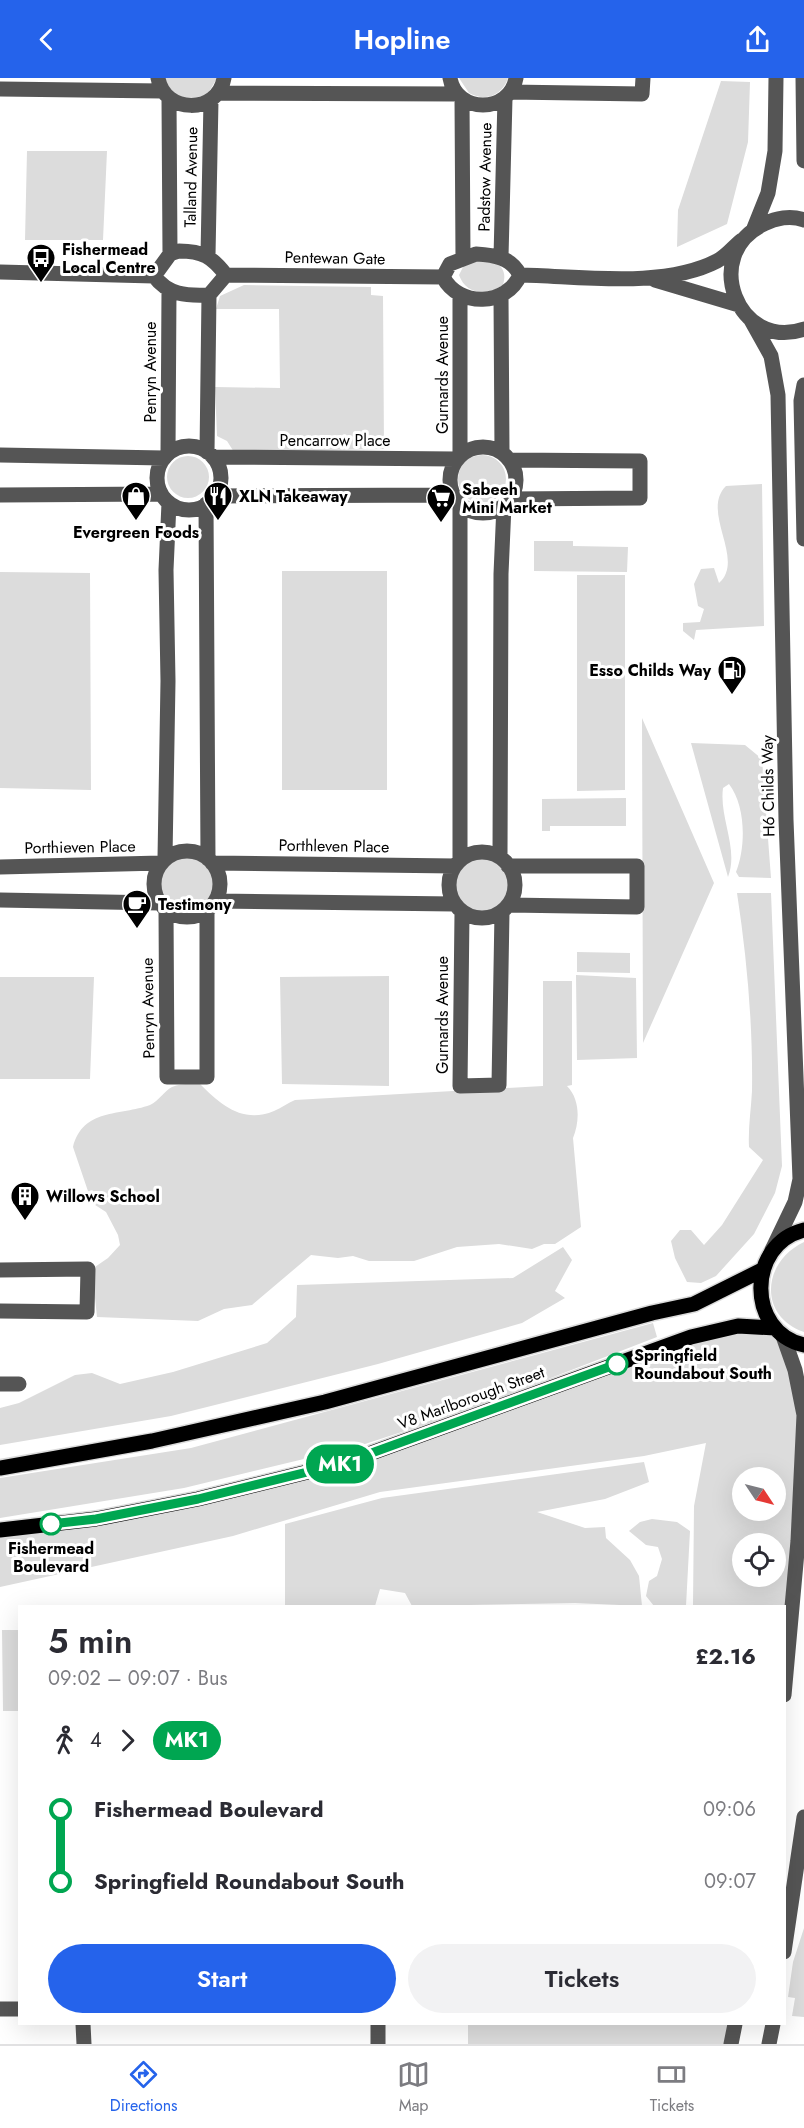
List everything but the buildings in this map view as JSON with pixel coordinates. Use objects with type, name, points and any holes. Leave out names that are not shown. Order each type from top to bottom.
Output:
[{"type":"main road","points":[[804,1230],[784,1239],[771,1251],[762,1270],[759,1291],[764,1311],[779,1332],[804,1345]]},
{"type":"main road","name":"V8 Marlborough Street","points":[[0,1468],[152,1441],[325,1402],[652,1313],[694,1304],[762,1270]]},
{"type":"main road","name":"V8 Marlborough Street","points":[[0,1530],[96,1519],[198,1499],[344,1463],[691,1337],[738,1326],[779,1332]]},
{"type":"street","points":[[450,78],[459,96]]},
{"type":"street","points":[[0,89],[163,90],[190,107],[218,90],[459,96],[479,106],[497,103],[510,89],[642,94],[643,78]]},
{"type":"street","points":[[754,228],[768,193],[775,151],[776,78]]},
{"type":"street","points":[[803,78],[804,161]]},
{"type":"street","name":"Padstow Avenue","points":[[501,257],[510,89]]},
{"type":"street","name":"Talland Avenue","points":[[163,90],[170,254]]},
{"type":"street","name":"Talland Avenue","points":[[208,255],[218,90]]},
{"type":"street","name":"Padstow Avenue","points":[[459,96],[463,257]]},
{"type":"street","points":[[520,275],[649,278],[699,269],[720,259],[754,228],[775,218],[804,220]]},
{"type":"street","points":[[739,305],[730,279],[733,257],[742,240]]},
{"type":"street","points":[[154,276],[170,254],[197,251],[208,255],[226,275],[209,295],[210,454],[220,476],[211,500],[210,861],[220,881],[211,905]]},
{"type":"street","points":[[476,254],[501,257],[516,267],[520,275],[510,291],[501,296],[475,299],[460,294],[449,286],[443,277],[450,264],[463,257],[476,254]]},
{"type":"street","points":[[0,272],[154,276],[169,290],[185,296],[209,295]]},
{"type":"street","name":"Pentewan Gate","points":[[226,275],[443,277]]},
{"type":"street","points":[[649,278],[739,305]]},
{"type":"street","name":"Penryn Avenue","points":[[166,456],[169,290]]},
{"type":"street","name":"Gurnards Avenue","points":[[458,457],[460,294]]},
{"type":"street","points":[[501,296],[506,456],[516,480],[507,502],[501,574],[504,861],[515,885],[505,909]]},
{"type":"street","name":"H6 Childs Way","points":[[739,305],[751,320],[771,356],[778,395],[786,820],[800,1179],[795,1202],[771,1251]]},
{"type":"street","points":[[751,320],[770,330],[793,333],[804,329]]},
{"type":"street","points":[[804,385],[801,401],[804,539]]},
{"type":"street","points":[[0,455],[166,456],[187,446],[210,454]]},
{"type":"street","points":[[0,495],[165,499],[188,510],[211,500],[457,500],[477,513],[487,513],[507,502],[640,498],[640,461],[506,456],[481,446],[458,457],[449,477],[457,500],[457,863],[448,885],[458,908]]},
{"type":"street","name":"Pencarrow Place","points":[[210,454],[458,457]]},
{"type":"street","points":[[162,907],[153,883],[163,861],[168,692],[165,499],[157,476],[166,456]]},
{"type":"street","points":[[163,861],[187,851],[210,861]]},
{"type":"street","points":[[0,900],[162,907],[187,918],[211,905],[458,908],[482,919],[505,909],[637,907],[638,866],[504,861],[478,852],[457,863]]},
{"type":"street","name":"Porthieven Place","points":[[0,867],[163,861]]},
{"type":"street","name":"Porthleven Place","points":[[210,861],[457,863]]},
{"type":"street","name":"Penryn Avenue","points":[[162,907],[167,1077],[207,1077],[211,905]]},
{"type":"street","name":"Gurnards Avenue","points":[[458,908],[460,1086],[499,1085],[505,909]]},
{"type":"street","points":[[0,1270],[88,1269],[87,1312],[0,1311]]},
{"type":"street","points":[[779,1332],[795,1371],[804,1414],[786,1669]]},
{"type":"street","points":[[0,1384],[19,1384]]},
{"type":"street","points":[[786,1938],[804,1817]]},
{"type":"street","points":[[0,2009],[18,2009]]},
{"type":"street","points":[[83,2025],[84,2044]]},
{"type":"street","points":[[378,2025],[378,2044]]},
{"type":"street","points":[[730,2044],[735,2025]]},
{"type":"street","points":[[769,2044],[773,2025]]},
{"type":"shaded area","points":[[163,78],[217,78],[206,97],[177,99]]},
{"type":"shaded area","points":[[459,78],[508,78],[497,93],[481,97],[469,93]]},
{"type":"shaded area","points":[[721,81],[750,82],[748,142],[727,224],[677,247],[678,210]]},
{"type":"shaded area","points":[[27,151],[107,151],[103,240],[25,240]]},
{"type":"shaded area","points":[[474,261],[496,262],[504,272],[503,285],[484,292],[467,287],[459,275],[464,265]]},
{"type":"shaded area","points":[[244,285],[371,287],[371,295],[383,296],[384,449],[234,452],[227,441],[217,436],[215,387],[280,388],[279,309],[216,309],[220,296]]},
{"type":"shaded area","points":[[477,455],[487,455],[502,465],[506,479],[502,493],[496,499],[487,503],[477,503],[462,493],[458,484],[458,474],[468,459]]},
{"type":"shaded area","points":[[188,456],[196,457],[203,462],[208,469],[208,485],[203,492],[196,497],[188,498],[180,497],[173,492],[168,485],[167,477],[168,469],[173,462],[180,457]]},
{"type":"shaded area","points":[[762,484],[764,626],[696,630],[694,640],[683,631],[683,623],[700,622],[704,609],[698,606],[694,584],[701,569],[714,568],[719,583],[726,573],[728,561],[719,522],[719,497],[726,486]]},
{"type":"shaded area","points":[[534,541],[573,541],[573,546],[628,547],[627,572],[534,571]]},
{"type":"shaded area","points":[[282,571],[387,571],[387,790],[282,790]]},
{"type":"shaded area","points":[[0,572],[90,573],[91,790],[0,788]]},
{"type":"shaded area","points":[[577,575],[625,575],[625,790],[577,791]]},
{"type":"shaded area","points":[[642,718],[714,883],[643,1043]]},
{"type":"shaded area","points":[[691,743],[745,745],[762,759],[771,878],[739,877],[736,872],[742,851],[743,827],[739,804],[729,784],[723,788],[731,855],[728,877]]},
{"type":"shaded area","points":[[626,798],[626,826],[550,826],[550,831],[542,831],[542,799]]},
{"type":"shaded area","points":[[187,857],[202,862],[210,870],[215,885],[210,900],[202,908],[187,913],[172,908],[164,900],[159,885],[164,870],[172,862]]},
{"type":"shaded area","points":[[477,858],[487,858],[497,862],[505,870],[509,885],[505,900],[497,908],[487,912],[477,912],[467,908],[459,900],[455,890],[455,880],[459,870],[467,862]]},
{"type":"shaded area","points":[[737,893],[771,893],[782,1166],[775,1193],[754,1234],[716,1276],[701,1283],[687,1282],[675,1258],[671,1241],[680,1230],[691,1230],[704,1245],[722,1225],[763,1160],[749,1147],[752,1091],[750,1017],[744,942]]},
{"type":"shaded area","points":[[577,952],[630,953],[630,973],[577,972]]},
{"type":"shaded area","points":[[576,975],[636,978],[637,1058],[577,1060]]},
{"type":"shaded area","points":[[389,976],[389,1086],[282,1084],[280,977]]},
{"type":"shaded area","points":[[0,977],[94,977],[90,1079],[0,1079]]},
{"type":"shaded area","points":[[543,981],[572,981],[572,1085],[567,1086],[578,1110],[573,1138],[581,1227],[555,1244],[544,1244],[532,1249],[499,1244],[457,1247],[414,1261],[369,1261],[353,1256],[338,1258],[311,1255],[252,1305],[224,1309],[198,1321],[97,1317],[92,1269],[108,1258],[120,1245],[118,1235],[106,1212],[92,1203],[73,1147],[78,1134],[94,1119],[150,1105],[169,1089],[182,1084],[200,1084],[224,1105],[242,1114],[252,1115],[274,1111],[295,1100],[543,1086]]},
{"type":"shaded area","points":[[804,1242],[804,1332],[789,1324],[779,1314],[773,1302],[771,1288],[773,1275],[780,1262],[790,1251]]},
{"type":"shaded area","points":[[563,1247],[572,1260],[555,1291],[565,1298],[522,1323],[378,1364],[171,1416],[0,1445],[0,1408],[19,1403],[75,1375],[92,1373],[120,1384],[173,1372],[267,1343],[296,1317],[297,1285],[513,1278]]},
{"type":"shaded area","points":[[653,1323],[657,1337],[460,1413],[362,1445],[184,1488],[0,1518],[0,1478],[191,1448]]},
{"type":"shaded area","points":[[775,1328],[802,1399],[786,1678],[786,1605],[693,1605],[694,1506],[706,1443],[644,1456],[380,1492],[233,1536],[0,1587],[0,1530],[96,1519],[344,1463],[691,1337]]},
{"type":"shaded area","points":[[644,1462],[649,1482],[605,1499],[537,1512],[585,1528],[605,1527],[606,1538],[630,1560],[639,1576],[642,1605],[575,1603],[411,1605],[405,1593],[380,1589],[375,1605],[285,1605],[285,1524],[382,1498]]},
{"type":"shaded area","points":[[652,1519],[677,1522],[690,1531],[686,1605],[653,1605],[646,1596],[649,1581],[657,1576],[662,1559],[658,1547],[646,1545],[629,1531],[640,1522]]},
{"type":"shaded area","points":[[2,1630],[18,1630],[18,1711],[3,1711]]},
{"type":"shaded area","points":[[804,1928],[804,2017],[792,2016],[795,1998],[788,1997],[793,1962]]},
{"type":"shaded area","points":[[468,2025],[735,2025],[731,2044],[468,2044]]},
{"type":"bus line","name":"MK1","points":[[51,1524],[96,1519],[198,1499],[344,1463],[617,1364]]},
{"type":"place","name":"Fishermead Local Centre","points":[[41,284]]},
{"type":"place","name":"Evergreen Foods","points":[[136,522]]},
{"type":"place","name":"XLN Takeaway","points":[[218,522]]},
{"type":"place","name":"Sabeeh Mini Market","points":[[441,524]]},
{"type":"place","name":"Esso Childs Way","points":[[732,696]]},
{"type":"place","name":"Testimony","points":[[137,930]]},
{"type":"place","name":"Willows School","points":[[25,1222]]},
{"type":"place","name":"Springfield Roundabout South","points":[[617,1364]]},
{"type":"place","name":"Fishermead Boulevard","points":[[51,1524]]}]
